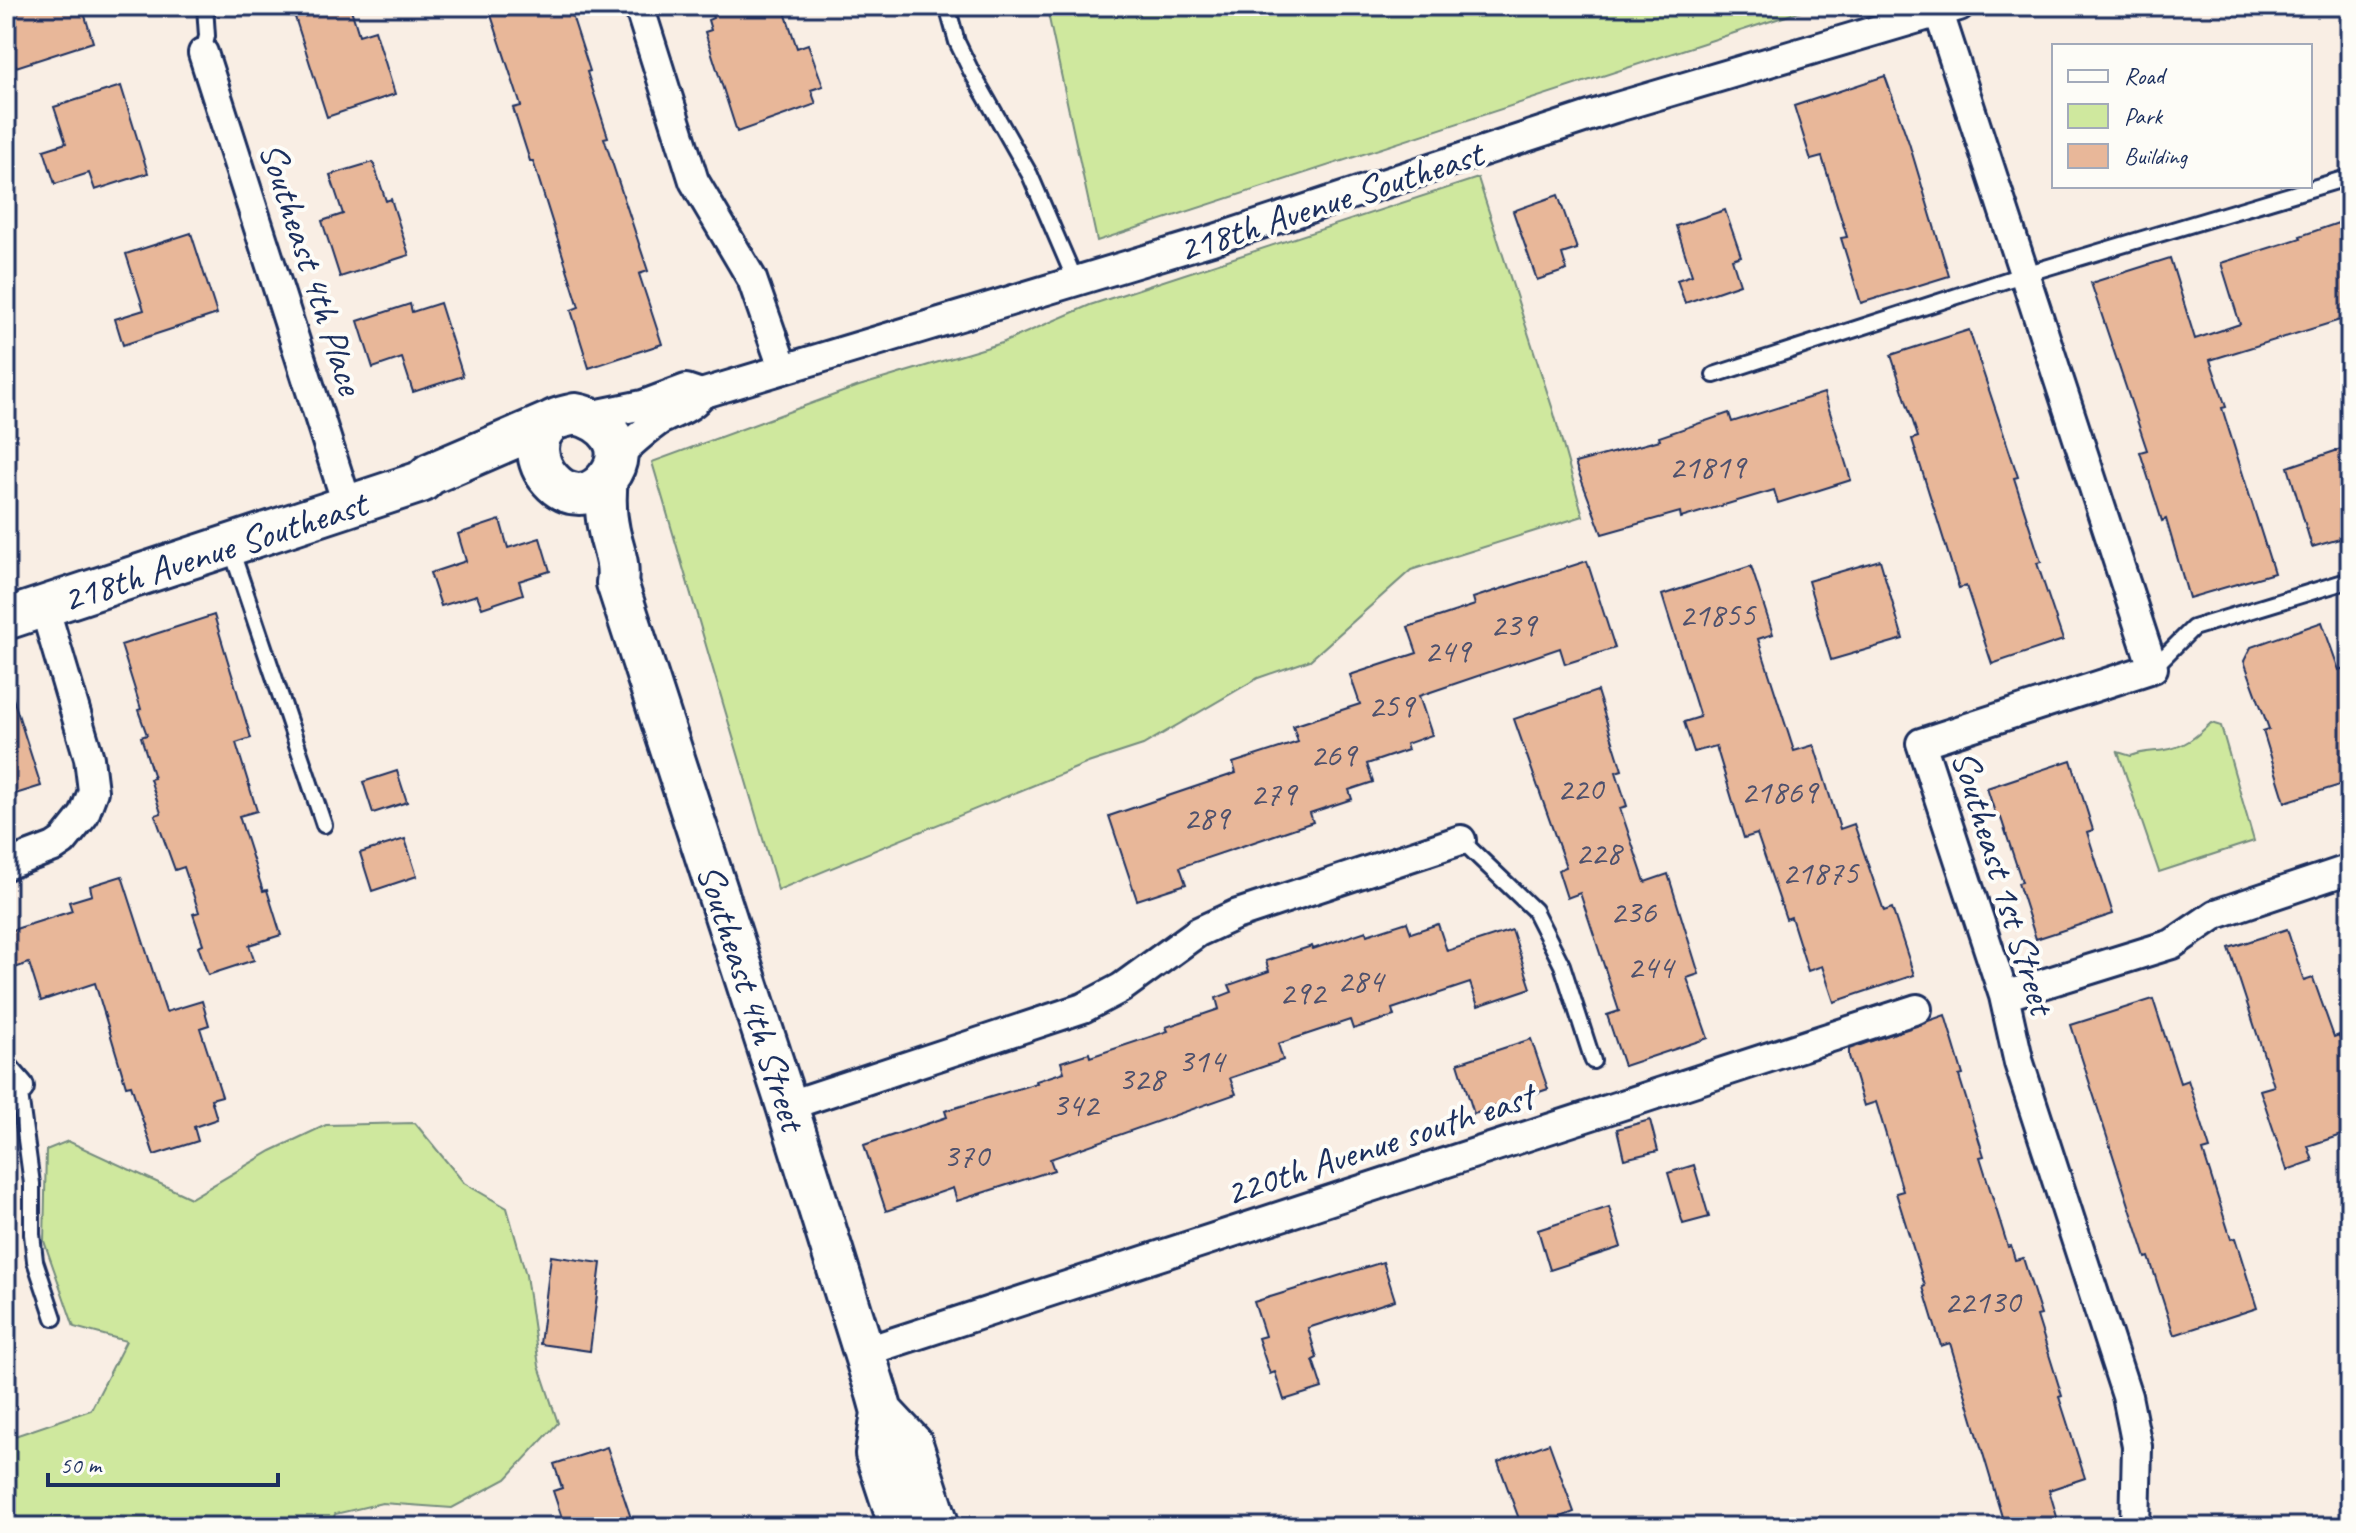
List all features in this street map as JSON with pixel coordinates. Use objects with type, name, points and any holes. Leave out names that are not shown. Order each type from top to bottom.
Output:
[{"type":"street","points":[[639,6],[694,181],[752,279],[783,368]]},
{"type":"street","points":[[1949,9],[2025,274],[2153,668]]},
{"type":"street","name":"218th Avenue Southeast","points":[[6,619],[421,482],[430,474],[570,419],[643,405],[686,389],[701,394],[1227,235],[1614,108],[1949,9]]},
{"type":"street","name":"Southeast 4th Place","points":[[203,53],[348,507]]},
{"type":"street","name":"218th Avenue Southeast","points":[[612,468],[641,434],[662,419],[694,404],[701,394]]},
{"type":"street","points":[[570,419],[602,423],[612,436],[612,468],[595,489],[582,493],[555,483],[540,460],[543,433],[570,419]]},
{"type":"street","name":"Southeast 4th Street","points":[[612,468],[605,501],[609,530],[620,567],[617,583],[787,1106],[882,1412],[876,1454],[900,1527]]},
{"type":"street","name":"218th Avenue Southeast","points":[[421,482],[437,486],[479,473],[497,471],[555,483]]},
{"type":"street","name":"Southeast 4th Street","points":[[555,483],[605,575],[617,583]]},
{"type":"street","points":[[6,865],[63,841],[84,815],[93,791],[89,758],[44,606]]},
{"type":"street","name":"Southeast 1st Street","points":[[2135,1527],[2137,1446],[2127,1396],[2019,1063],[2004,996],[1921,743],[2153,668]]},
{"type":"street","points":[[787,1106],[1083,1008],[1121,988],[1198,932],[1235,915],[1461,840]]},
{"type":"street","points":[[2004,996],[2172,944],[2216,914],[2350,869]]},
{"type":"street","name":"220th Avenue south east","points":[[864,1352],[1917,1009]]},
{"type":"street","name":"Southeast 4th Street","points":[[882,1412],[912,1444],[939,1527]]},
{"type":"lane","points":[[203,53],[207,36],[205,6]]},
{"type":"lane","points":[[947,6],[957,42],[1030,175],[1076,282]]},
{"type":"lane","points":[[1714,375],[2025,274],[2350,177]]},
{"type":"lane","points":[[230,546],[324,825]]},
{"type":"lane","points":[[2153,668],[2193,628],[2350,580]]},
{"type":"lane","points":[[1461,840],[1534,910],[1562,965],[1593,1061]]},
{"type":"lane","points":[[12,1080],[32,1184],[35,1261],[54,1318]]},
{"type":"green space","points":[[1056,6],[1817,6],[1097,241],[1047,9]]},
{"type":"green space","points":[[1478,178],[1553,410],[1583,516],[1411,570],[1310,660],[1258,678],[1143,745],[1088,763],[778,890],[652,462],[859,386],[1002,343],[1090,305]]},
{"type":"green space","points":[[2211,723],[2221,726],[2254,841],[2159,872],[2118,752],[2131,756],[2172,749],[2190,740]]},
{"type":"green space","points":[[415,1123],[464,1183],[507,1208],[526,1275],[539,1366],[558,1423],[506,1479],[452,1508],[382,1503],[335,1514],[331,1527],[6,1527],[6,1439],[91,1410],[126,1341],[74,1327],[44,1241],[46,1150],[68,1141],[191,1198],[271,1151],[326,1125]]},
{"type":"building","points":[[6,6],[82,6],[93,42],[16,67],[6,35]]},
{"type":"building","points":[[321,6],[350,6],[359,35],[375,30],[395,94],[327,117],[294,14]]},
{"type":"building","points":[[488,6],[569,6],[608,137],[604,138],[648,271],[639,274],[662,344],[589,368],[571,310],[579,307],[513,108],[521,106]]},
{"type":"building","points":[[709,6],[783,6],[797,48],[808,44],[823,86],[811,90],[816,104],[737,132],[705,32],[711,30],[708,20],[713,18]]},
{"type":"building","points":[[1885,76],[1909,143],[1949,276],[1861,303],[1841,238],[1847,237],[1822,157],[1811,160],[1794,106]]},
{"type":"building","points":[[121,86],[148,173],[95,190],[89,173],[55,184],[44,150],[66,143],[54,107]]},
{"type":"building","points":[[373,162],[386,201],[391,199],[409,255],[340,277],[322,221],[343,214],[330,175]]},
{"type":"building","points":[[1558,195],[1577,249],[1562,254],[1567,270],[1537,280],[1513,211]]},
{"type":"building","points":[[1725,210],[1741,256],[1732,259],[1740,284],[1685,303],[1677,280],[1692,275],[1676,226]]},
{"type":"building","points":[[2350,219],[2350,317],[2210,360],[2274,573],[2189,598],[2166,519],[2162,521],[2140,452],[2147,450],[2091,283],[2170,258],[2195,339],[2240,324],[2221,263]]},
{"type":"building","points":[[191,233],[217,314],[123,345],[115,319],[144,310],[126,254]]},
{"type":"building","points":[[440,303],[463,376],[413,392],[402,358],[373,368],[358,321],[410,304],[412,312]]},
{"type":"building","points":[[1969,330],[2018,477],[2014,478],[2041,562],[2037,563],[2063,640],[1992,664],[1966,586],[1959,588],[1912,439],[1918,437],[1891,355]]},
{"type":"building","points":[[1824,393],[1851,480],[1778,503],[1774,490],[1681,518],[1680,512],[1602,534],[1575,463],[1660,440],[1659,437],[1729,413],[1732,422]]},
{"type":"building","points":[[2350,446],[2350,536],[2312,547],[2288,467]]},
{"type":"building","points":[[500,520],[508,548],[540,538],[550,571],[519,581],[523,594],[482,608],[477,595],[441,606],[430,573],[466,561],[458,534]]},
{"type":"building","points":[[1880,560],[1903,639],[1831,660],[1808,581]]},
{"type":"building","points":[[1587,561],[1615,648],[1565,664],[1560,648],[1419,696],[1432,735],[1406,744],[1408,750],[1367,764],[1373,782],[1349,790],[1352,799],[1310,813],[1313,822],[1180,867],[1186,884],[1137,900],[1109,816],[1236,773],[1233,763],[1298,742],[1293,726],[1360,704],[1350,675],[1417,653],[1408,627],[1475,605],[1473,598]]},
{"type":"building","points":[[1751,566],[1773,634],[1758,639],[1794,751],[1814,745],[1840,829],[1854,824],[1884,911],[1892,908],[1914,975],[1834,1002],[1822,966],[1808,971],[1791,917],[1786,919],[1757,834],[1744,838],[1716,746],[1694,752],[1684,722],[1700,717],[1662,595]]},
{"type":"building","points":[[214,615],[251,738],[236,743],[257,811],[239,816],[281,935],[249,945],[254,960],[208,975],[198,946],[203,944],[193,914],[199,912],[184,867],[175,870],[155,815],[161,813],[141,737],[147,735],[121,645]]},
{"type":"building","points":[[2322,622],[2339,670],[2350,666],[2350,782],[2285,802],[2263,731],[2269,729],[2244,661],[2251,647]]},
{"type":"building","points":[[1597,691],[1622,770],[1616,772],[1627,806],[1620,808],[1645,882],[1668,874],[1699,974],[1687,978],[1708,1038],[1624,1066],[1607,1015],[1619,1011],[1580,893],[1567,898],[1558,870],[1566,867],[1514,719]]},
{"type":"building","points":[[11,692],[41,786],[6,797],[6,693]]},
{"type":"building","points":[[2071,760],[2093,830],[2087,832],[2113,914],[2036,939],[2018,883],[2022,882],[2001,818],[1997,819],[1987,788]]},
{"type":"building","points":[[397,771],[407,802],[373,813],[363,782]]},
{"type":"building","points":[[405,839],[417,876],[372,891],[360,853]]},
{"type":"building","points":[[122,876],[166,1012],[202,1001],[209,1025],[200,1028],[222,1096],[211,1099],[217,1119],[194,1127],[198,1141],[154,1155],[131,1085],[126,1086],[95,983],[41,1001],[29,963],[15,968],[6,940],[6,932],[72,911],[69,902],[92,895],[90,886]]},
{"type":"building","points":[[1407,922],[1411,933],[1438,924],[1447,951],[1512,930],[1531,988],[1478,1006],[1470,983],[1392,1009],[1394,1016],[1353,1029],[1350,1020],[1278,1044],[1283,1060],[1230,1078],[1236,1094],[1050,1159],[1054,1170],[957,1201],[953,1188],[886,1211],[864,1145],[947,1117],[945,1111],[1064,1072],[1061,1062],[1089,1053],[1090,1057],[1168,1031],[1166,1027],[1219,1009],[1216,998],[1232,992],[1229,985],[1269,971],[1266,961]]},
{"type":"building","points":[[2287,929],[2304,981],[2313,978],[2334,1037],[2339,1035],[2350,1068],[2350,1132],[2308,1146],[2313,1161],[2287,1170],[2260,1090],[2274,1086],[2229,948]]},
{"type":"building","points":[[2153,999],[2180,1083],[2188,1080],[2210,1149],[2203,1151],[2257,1308],[2174,1335],[2071,1025]]},
{"type":"building","points":[[1945,1015],[1963,1075],[1959,1076],[1984,1156],[1980,1157],[2008,1247],[2011,1246],[2015,1260],[2023,1258],[2062,1396],[2059,1397],[2085,1478],[2049,1490],[2060,1527],[2005,1527],[1950,1343],[1941,1346],[1923,1287],[1896,1193],[1903,1191],[1876,1102],[1864,1106],[1849,1056],[1849,1049]]},
{"type":"building","points":[[1531,1039],[1548,1089],[1474,1114],[1458,1063]]},
{"type":"building","points":[[1650,1120],[1658,1151],[1624,1159],[1617,1129]]},
{"type":"building","points":[[1694,1165],[1709,1217],[1683,1224],[1668,1173]]},
{"type":"building","points":[[1609,1207],[1621,1247],[1550,1270],[1538,1230]]},
{"type":"building","points":[[551,1256],[601,1263],[590,1351],[540,1344]]},
{"type":"building","points":[[1383,1262],[1395,1300],[1308,1328],[1317,1358],[1313,1360],[1322,1388],[1284,1400],[1275,1372],[1270,1374],[1258,1338],[1265,1336],[1254,1302]]},
{"type":"building","points":[[1549,1443],[1574,1512],[1536,1527],[1522,1527],[1498,1462]]},
{"type":"building","points":[[607,1447],[634,1527],[565,1527],[553,1491],[562,1488],[554,1464]]}]
